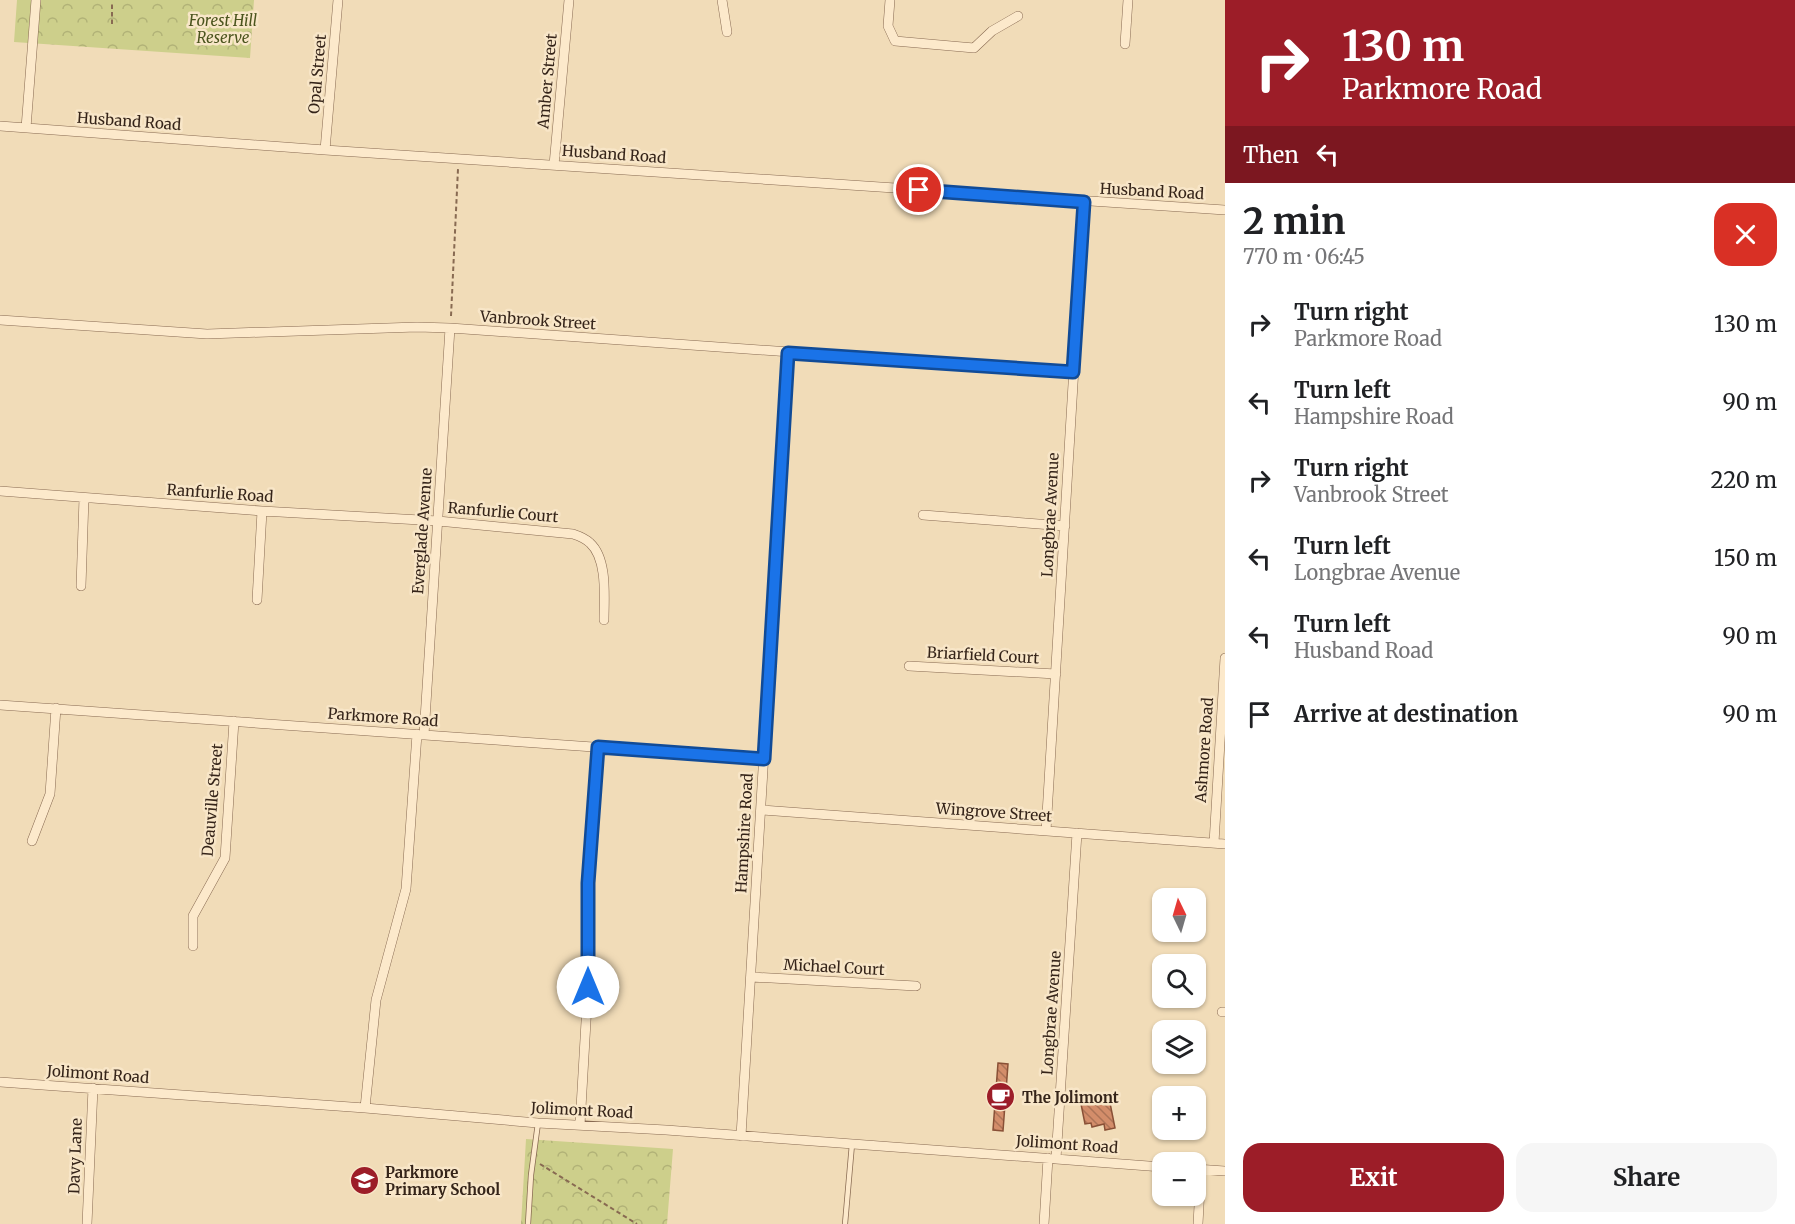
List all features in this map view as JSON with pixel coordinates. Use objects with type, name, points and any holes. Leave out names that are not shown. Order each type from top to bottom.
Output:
[{"type":"street","points":[[26,128],[36,0]]},
{"type":"street","name":"Opal Street","points":[[325,150],[338,0]]},
{"type":"street","name":"Amber Street","points":[[554,165],[569,0]]},
{"type":"street","points":[[722,0],[727,32]]},
{"type":"street","points":[[890,0],[888,26],[895,41],[974,48],[992,31],[1018,16]]},
{"type":"street","points":[[1125,44],[1128,0]]},
{"type":"street","name":"Husband Road","points":[[0,126],[1225,210]]},
{"type":"street","name":"Longbrae Avenue","points":[[1046,831],[1084,202]]},
{"type":"street","name":"Vanbrook Street","points":[[0,320],[207,334],[417,327],[450,328],[1073,372]]},
{"type":"street","name":"Everglade Avenue","points":[[365,1108],[376,1000],[406,889],[438,521],[450,328]]},
{"type":"street","name":"Hampshire Road","points":[[741,1136],[788,353]]},
{"type":"street","name":"Ranfurlie Road","points":[[0,491],[262,511],[438,521]]},
{"type":"street","points":[[81,585],[84,498]]},
{"type":"street","points":[[257,600],[262,511]]},
{"type":"street","points":[[923,515],[1065,526]]},
{"type":"street","name":"Ranfurlie Court","points":[[438,521],[573,534],[590,543],[599,554],[604,581],[604,620]]},
{"type":"street","name":"Ashmore Road","points":[[1214,843],[1225,658]]},
{"type":"street","name":"Briarfield Court","points":[[909,666],[1056,674]]},
{"type":"street","name":"Parkmore Road","points":[[0,705],[764,759]]},
{"type":"street","points":[[32,841],[50,794],[56,708]]},
{"type":"street","name":"Deauville Street","points":[[193,946],[193,916],[225,858],[234,721]]},
{"type":"street","points":[[580,1125],[588,987],[588,883],[598,747]]},
{"type":"street","name":"Wingrove Street","points":[[761,810],[1225,844]]},
{"type":"street","name":"Longbrae Avenue","points":[[1044,1224],[1052,1158],[1077,833]]},
{"type":"street","name":"Michael Court","points":[[751,977],[916,986]]},
{"type":"street","name":"Jolimont Road","points":[[0,1082],[1152,1166]]},
{"type":"street","name":"Davy Lane","points":[[87,1224],[93,1088]]},
{"type":"street","points":[[1206,1170],[1225,1171]]},
{"type":"street","points":[[1198,1206],[1198,1224]]},
{"type":"lane","points":[[528,1224],[538,1123]]},
{"type":"lane","points":[[845,1224],[852,1144]]},
{"type":"path","points":[[112,2],[112,24]]},
{"type":"path","points":[[450,328],[459,158]]},
{"type":"path","points":[[533,1159],[637,1224]]},
{"type":"green space","name":"Forest Hill Reserve","points":[[17,0],[254,0],[250,58],[14,42]]},
{"type":"green space","points":[[526,1139],[673,1149],[667,1224],[521,1224]]},
{"type":"building","name":"The Jolimont","points":[[998,1063],[1008,1064],[1003,1131],[993,1130]]},
{"type":"building","points":[[1109,1098],[1115,1128],[1105,1130],[1104,1124],[1092,1127],[1091,1123],[1085,1124],[1081,1104]]},
{"type":"place","name":"The Jolimont","points":[[1001,1097]]},
{"type":"place","name":"Parkmore Primary School","points":[[364,1181]]},
{"type":"route","points":[[588,987],[588,883],[598,747],[764,759],[788,353],[1073,372],[1084,202],[919,190]]}]
